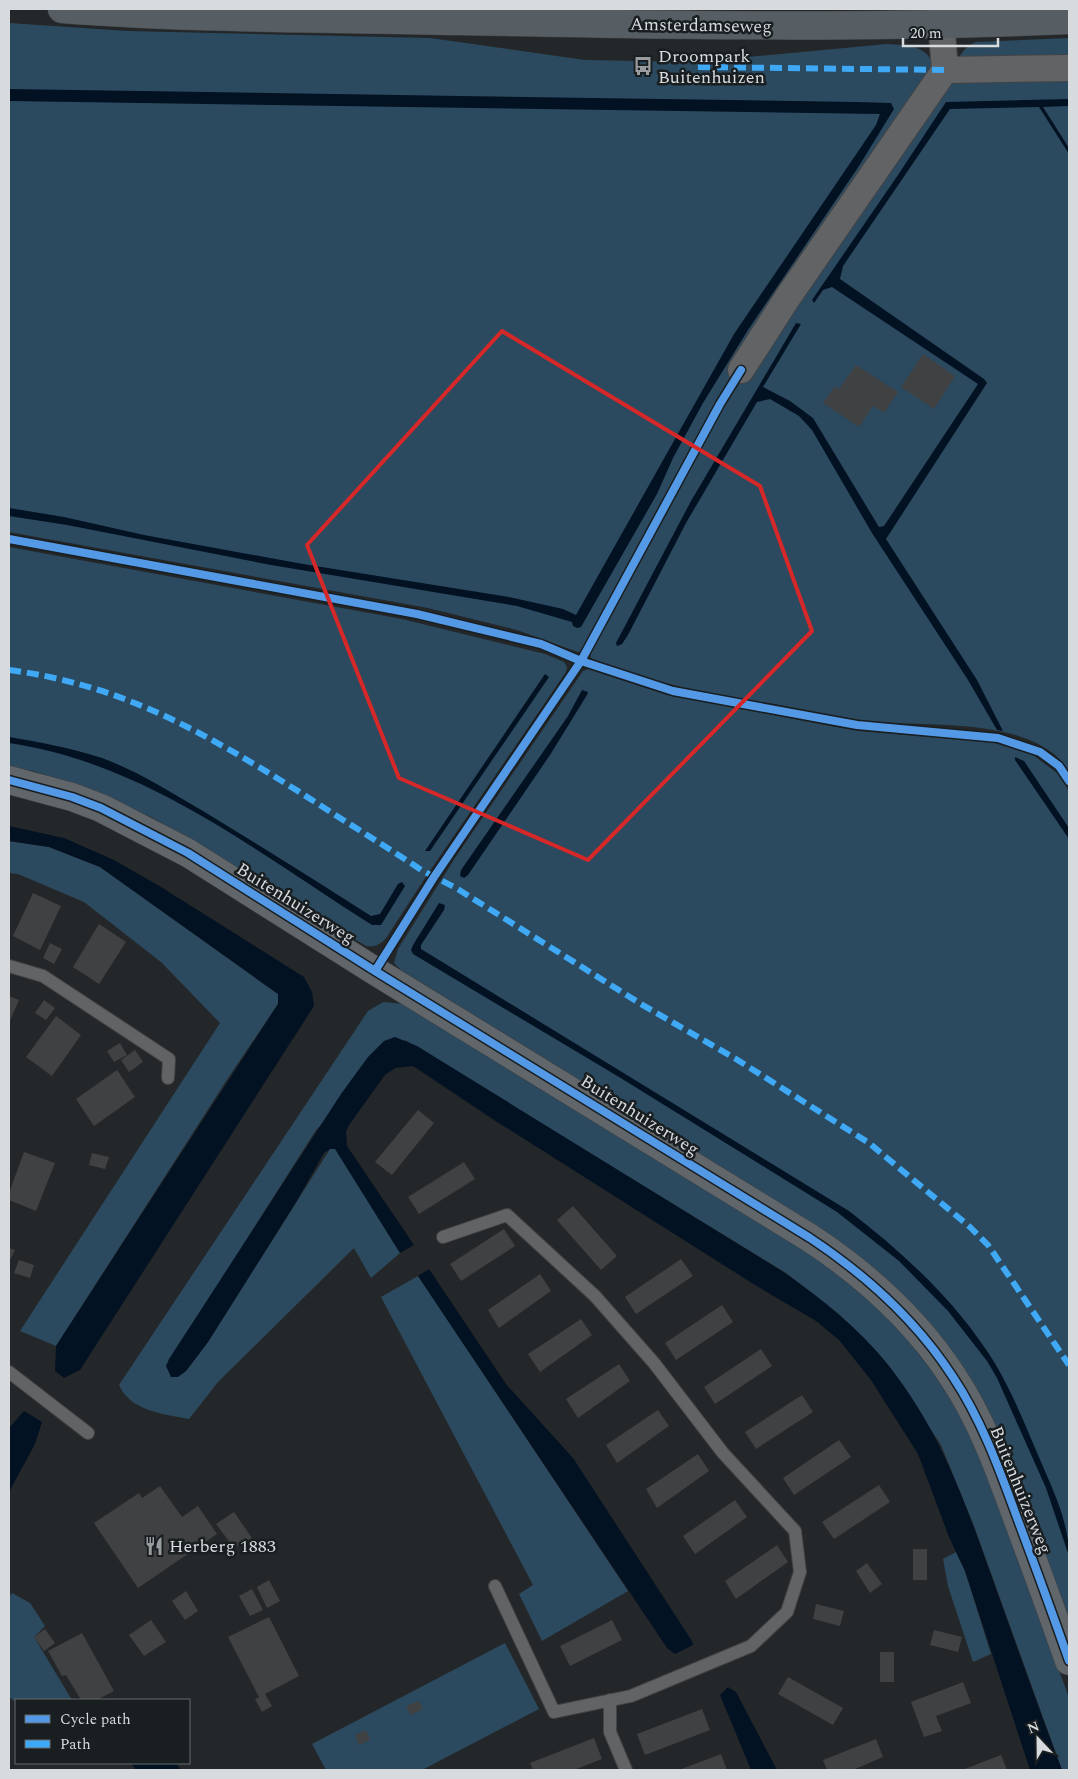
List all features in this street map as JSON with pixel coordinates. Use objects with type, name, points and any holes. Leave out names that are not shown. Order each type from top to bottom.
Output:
[{"type":"main road","name":"Amsterdamseweg","points":[[62,9],[220,16],[623,24],[941,17],[1069,20]]},
{"type":"street","points":[[741,370],[788,297],[945,70],[941,17]]},
{"type":"street","points":[[945,70],[1069,68]]},
{"type":"street","name":"Buitenhuizerweg","points":[[9,780],[65,794],[101,808],[188,853],[375,971],[810,1238],[860,1275],[909,1321],[942,1360],[964,1395],[1004,1481],[1069,1661]]},
{"type":"lane","points":[[9,966],[43,976],[169,1059],[168,1078]]},
{"type":"lane","points":[[443,1237],[507,1215],[595,1296],[654,1363],[723,1453],[795,1532],[800,1572],[787,1612],[750,1646],[631,1696],[554,1712],[495,1586]]},
{"type":"lane","points":[[9,1371],[88,1434]]},
{"type":"lane","points":[[610,1700],[610,1732],[626,1770]]},
{"type":"highlighted area","points":[[502,331],[760,486],[812,631],[588,860],[399,778],[307,545]]},
{"type":"shaded area","points":[[9,23],[127,31],[430,38],[585,60],[694,62],[887,44],[911,46],[924,52],[932,63],[932,72],[767,316],[713,407],[601,618],[582,651],[578,652],[517,630],[428,608],[9,532]]},
{"type":"shaded area","points":[[1069,38],[1069,771],[1054,754],[1035,742],[1014,734],[965,726],[891,723],[831,715],[656,681],[591,658],[590,652],[728,396],[737,387],[782,317],[944,86],[961,54],[976,42]]},
{"type":"shaded area","points":[[9,89],[856,102],[891,103],[894,109],[859,166],[748,330],[703,403],[673,458],[657,494],[581,627],[577,628],[573,626],[572,622],[517,606],[271,565],[67,525],[9,516],[9,508],[303,564],[509,597],[563,609],[576,615],[734,334],[876,125],[880,114],[9,101]]},
{"type":"shaded area","points":[[1069,99],[1069,106],[1043,107],[1069,148],[1069,154],[1039,107],[950,109],[843,266],[840,279],[984,379],[987,383],[886,539],[977,680],[1003,731],[997,730],[968,680],[872,533],[812,430],[799,416],[770,399],[757,402],[686,523],[628,635],[622,644],[617,646],[616,643],[691,501],[796,323],[801,324],[763,387],[790,401],[813,418],[879,527],[884,526],[978,384],[832,287],[823,290],[814,303],[812,300],[946,102]]},
{"type":"shaded area","points":[[9,547],[402,619],[545,654],[564,662],[567,667],[566,672],[386,938],[377,945],[366,946],[153,818],[91,789],[33,771],[9,767]]},
{"type":"shaded area","points":[[588,669],[664,694],[825,725],[859,731],[991,742],[1033,755],[1057,773],[1069,791],[1069,1624],[1024,1496],[988,1413],[772,1199],[401,970],[394,963],[398,949],[455,858],[583,671]]},
{"type":"shaded area","points":[[545,674],[549,677],[430,851],[425,851]]},
{"type":"shaded area","points":[[582,690],[588,692],[587,695],[550,755],[468,875],[464,878],[460,876],[461,870],[568,716]]},
{"type":"shaded area","points":[[9,737],[79,751],[128,769],[203,811],[371,916],[380,914],[398,884],[402,882],[405,886],[381,925],[372,925],[243,841],[199,814],[154,790],[107,770],[59,754],[9,743]]},
{"type":"shaded area","points":[[1015,757],[1024,761],[1069,828],[1069,839],[1015,760]]},
{"type":"shaded area","points":[[9,826],[64,838],[114,860],[161,887],[304,977],[312,992],[314,1006],[80,1370],[64,1378],[55,1371],[56,1346],[278,1004],[278,994],[100,867],[49,847],[9,841]]},
{"type":"shaded area","points":[[9,841],[49,847],[100,867],[278,994],[278,1004],[230,1075],[56,1346],[20,1331],[220,1023],[161,962],[84,902],[18,874],[9,873]]},
{"type":"shaded area","points":[[439,903],[445,905],[444,910],[421,945],[421,949],[849,1211],[870,1227],[930,1281],[965,1321],[996,1365],[1009,1389],[1060,1508],[1064,1520],[1069,1556],[1046,1488],[997,1378],[987,1361],[948,1311],[899,1261],[837,1212],[619,1077],[413,954],[411,950],[413,945]]},
{"type":"shaded area","points":[[383,1002],[404,1004],[817,1259],[872,1302],[900,1330],[944,1387],[959,1413],[989,1476],[1069,1698],[1069,1770],[1062,1770],[974,1526],[941,1445],[889,1366],[877,1352],[836,1312],[786,1273],[405,1040],[316,1130],[166,1366],[178,1376],[186,1371],[208,1342],[330,1149],[335,1148],[400,1253],[371,1278],[354,1248],[218,1382],[189,1419],[149,1410],[131,1401],[124,1394],[119,1385],[368,1011]]},
{"type":"shaded area","points":[[395,1037],[417,1046],[785,1273],[840,1316],[878,1352],[908,1392],[924,1418],[939,1445],[963,1499],[1062,1770],[1030,1770],[965,1571],[949,1537],[918,1454],[871,1380],[839,1340],[816,1321],[755,1285],[494,1120],[413,1066],[395,1068],[385,1075],[346,1132],[347,1146],[414,1245],[400,1253],[335,1149],[330,1149],[324,1153],[295,1204],[208,1342],[186,1371],[178,1377],[171,1377],[166,1366],[169,1359],[341,1094],[368,1057],[384,1041]]},
{"type":"shaded area","points":[[429,1269],[506,1384],[573,1458],[693,1645],[675,1654],[667,1648],[418,1276]]},
{"type":"shaded area","points":[[418,1276],[628,1591],[542,1641],[519,1594],[533,1585],[381,1297]]},
{"type":"shaded area","points":[[24,1411],[42,1422],[35,1444],[9,1492],[9,1428]]},
{"type":"shaded area","points":[[956,1552],[965,1571],[991,1654],[973,1662],[948,1586],[943,1559]]},
{"type":"shaded area","points":[[12,1593],[30,1603],[45,1626],[34,1637],[71,1699],[15,1699],[15,1701],[9,1697],[9,1598]]},
{"type":"shaded area","points":[[505,1643],[539,1709],[422,1770],[326,1770],[312,1744]]},
{"type":"shaded area","points":[[728,1687],[736,1692],[777,1770],[751,1770],[720,1695]]},
{"type":"shaded area","points":[[132,1764],[177,1764],[181,1770],[136,1770]]},
{"type":"building","points":[[923,354],[955,376],[934,409],[901,387]]},
{"type":"building","points":[[856,365],[898,392],[884,413],[873,406],[859,427],[823,403],[835,386],[839,389]]},
{"type":"building","points":[[33,893],[61,906],[40,950],[13,936]]},
{"type":"building","points":[[99,924],[126,942],[99,984],[73,967]]},
{"type":"building","points":[[50,943],[62,949],[54,964],[43,958]]},
{"type":"building","points":[[9,996],[19,1000],[9,1023]]},
{"type":"building","points":[[44,1000],[55,1008],[46,1020],[35,1013]]},
{"type":"building","points":[[56,1016],[81,1035],[52,1076],[26,1057]]},
{"type":"building","points":[[120,1043],[127,1055],[114,1062],[107,1051]]},
{"type":"building","points":[[135,1050],[143,1062],[129,1072],[121,1060]]},
{"type":"building","points":[[117,1070],[135,1097],[94,1126],[76,1099]]},
{"type":"building","points":[[418,1110],[434,1123],[392,1175],[375,1162]]},
{"type":"building","points":[[24,1152],[55,1163],[36,1211],[9,1200],[9,1193]]},
{"type":"building","points":[[92,1153],[109,1157],[105,1169],[89,1165]]},
{"type":"building","points":[[464,1162],[475,1179],[419,1214],[408,1197]]},
{"type":"building","points":[[573,1206],[617,1256],[601,1270],[557,1220]]},
{"type":"building","points":[[504,1229],[515,1246],[461,1281],[450,1264]]},
{"type":"building","points":[[9,1248],[15,1250],[9,1262]]},
{"type":"building","points":[[681,1259],[693,1276],[636,1314],[625,1297]]},
{"type":"building","points":[[19,1260],[34,1265],[30,1278],[14,1273]]},
{"type":"building","points":[[540,1274],[551,1291],[499,1328],[488,1310]]},
{"type":"building","points":[[722,1305],[733,1322],[676,1360],[665,1343]]},
{"type":"building","points":[[581,1319],[592,1335],[540,1372],[528,1354]]},
{"type":"building","points":[[761,1349],[772,1366],[715,1404],[704,1387]]},
{"type":"building","points":[[619,1364],[630,1381],[578,1418],[566,1399]]},
{"type":"building","points":[[802,1395],[813,1412],[756,1449],[745,1432]]},
{"type":"building","points":[[658,1410],[669,1426],[617,1463],[606,1445]]},
{"type":"building","points":[[839,1440],[851,1457],[794,1495],[783,1478]]},
{"type":"building","points":[[698,1454],[709,1471],[657,1508],[646,1489]]},
{"type":"building","points":[[879,1485],[890,1502],[834,1539],[822,1522]]},
{"type":"building","name":"Herberg 1883","points":[[160,1486],[182,1517],[198,1506],[217,1534],[138,1588],[94,1523],[139,1493],[142,1498]]},
{"type":"building","points":[[735,1500],[747,1517],[695,1554],[683,1536]]},
{"type":"building","points":[[234,1512],[252,1538],[234,1548],[216,1524]]},
{"type":"building","points":[[777,1545],[788,1562],[736,1599],[725,1581]]},
{"type":"building","points":[[913,1549],[927,1549],[927,1580],[913,1580]]},
{"type":"building","points":[[867,1563],[882,1584],[870,1593],[856,1571]]},
{"type":"building","points":[[269,1580],[280,1601],[267,1608],[257,1587]]},
{"type":"building","points":[[252,1589],[263,1610],[250,1616],[239,1596]]},
{"type":"building","points":[[186,1591],[198,1611],[185,1620],[172,1601]]},
{"type":"building","points":[[816,1604],[844,1611],[840,1626],[813,1619]]},
{"type":"building","points":[[269,1617],[299,1676],[265,1694],[272,1706],[262,1712],[255,1699],[259,1697],[228,1637]]},
{"type":"building","points":[[151,1620],[166,1642],[144,1656],[129,1635]]},
{"type":"building","points":[[612,1620],[622,1640],[570,1666],[560,1646]]},
{"type":"building","points":[[45,1629],[55,1643],[44,1651],[34,1637]]},
{"type":"building","points":[[934,1630],[962,1637],[958,1652],[930,1645]]},
{"type":"building","points":[[82,1633],[114,1691],[99,1699],[80,1699],[66,1675],[62,1676],[48,1651]]},
{"type":"building","points":[[880,1652],[894,1652],[894,1682],[880,1682]]},
{"type":"building","points":[[788,1677],[843,1708],[833,1725],[778,1694]]},
{"type":"building","points":[[963,1682],[971,1703],[936,1716],[942,1731],[924,1737],[911,1702]]},
{"type":"building","points":[[419,1701],[423,1709],[410,1715],[406,1706]]},
{"type":"building","points":[[702,1709],[710,1730],[645,1755],[637,1734]]},
{"type":"building","points":[[366,1730],[370,1740],[359,1745],[355,1735]]},
{"type":"building","points":[[594,1738],[602,1759],[574,1770],[533,1770],[530,1763]]},
{"type":"building","points":[[876,1739],[883,1757],[853,1770],[827,1770],[823,1760]]},
{"type":"building","points":[[721,1754],[727,1770],[679,1770]]},
{"type":"building","points":[[1001,1755],[1007,1770],[962,1770]]},
{"type":"marked path","points":[[698,67],[945,70]]},
{"type":"marked path","points":[[9,670],[50,677],[89,687],[126,700],[162,715],[231,751],[266,771],[423,871],[456,888],[641,1004],[736,1059],[869,1143],[970,1227],[988,1245],[1069,1365]]},
{"type":"cycle path","points":[[375,971],[434,877],[581,661],[720,404],[741,370]]},
{"type":"cycle path","points":[[9,539],[417,614],[541,644],[581,661],[673,691],[857,725],[998,738],[1040,752],[1059,766],[1069,781]]},
{"type":"cycle path","points":[[9,780],[72,797],[101,808],[188,853],[375,971],[810,1238],[851,1267],[889,1300],[923,1336],[939,1356],[963,1393],[989,1444],[1069,1661]]},
{"type":"place","name":"Droompark Buitenhuizen","points":[[643,66]]},
{"type":"place","name":"Herberg 1883","points":[[154,1546]]}]
